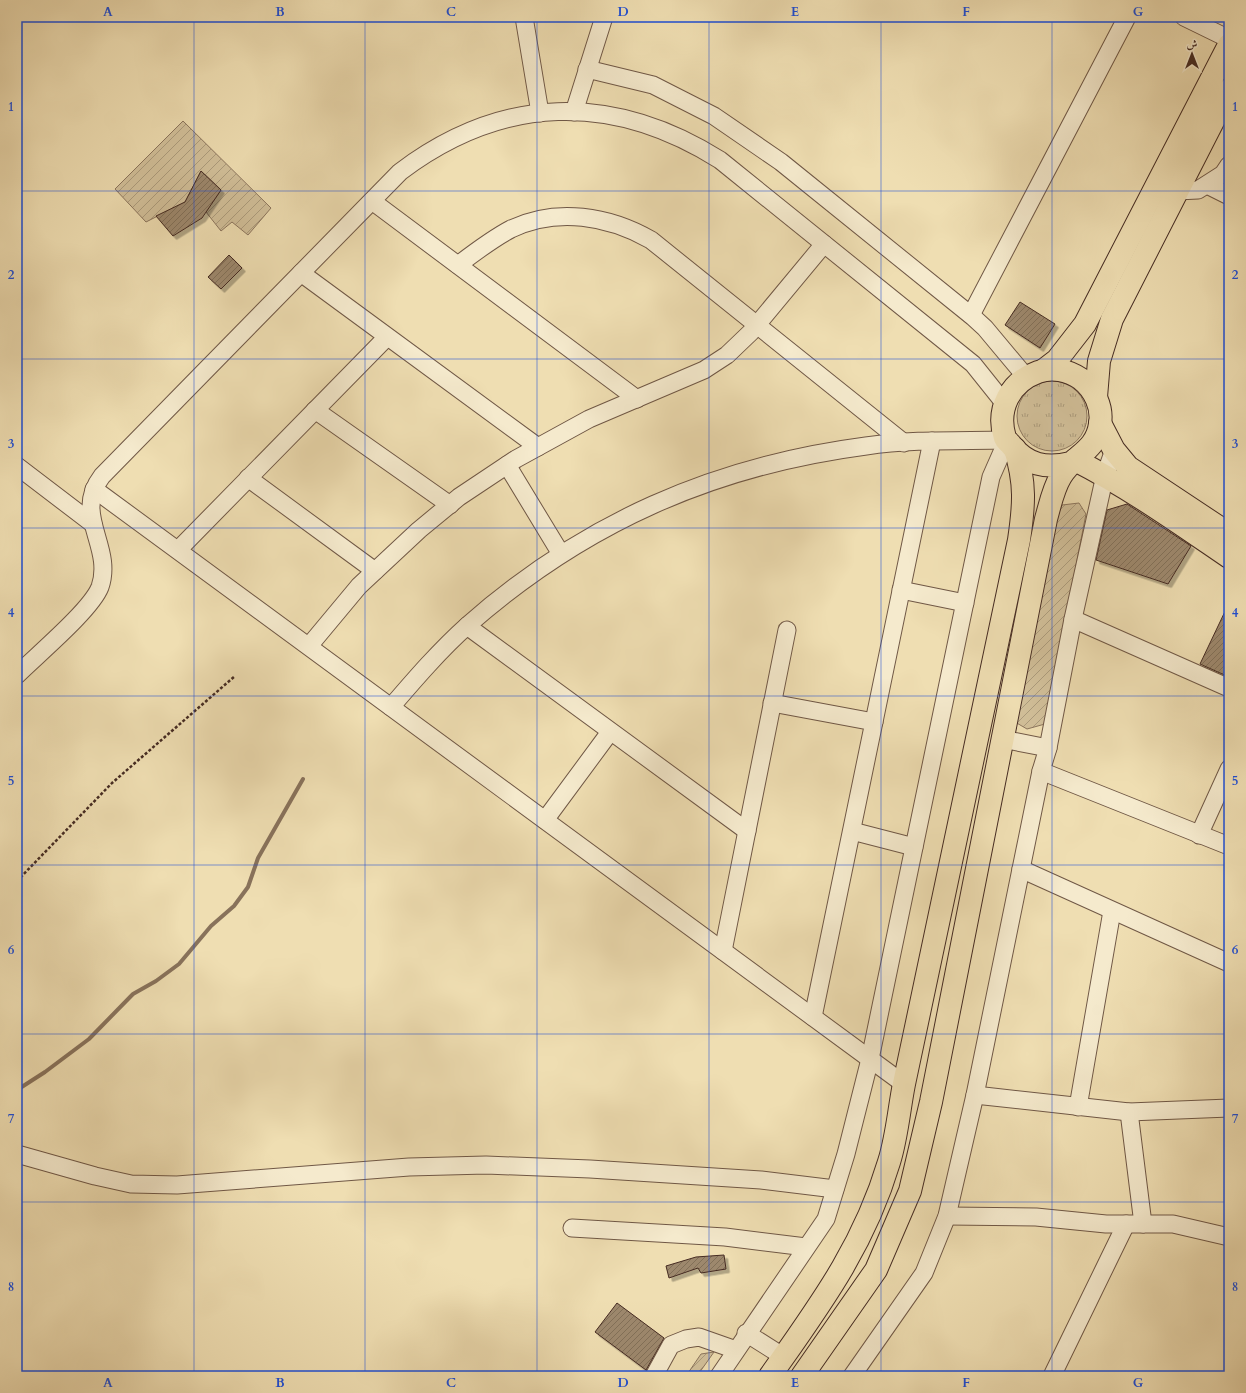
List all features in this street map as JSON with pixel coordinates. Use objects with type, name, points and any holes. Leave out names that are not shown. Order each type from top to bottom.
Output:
[{"type":"main road","points":[[802,1376],[876,1270],[910,1190],[931,1102],[1046,519],[1061,476],[1073,461],[1092,445],[1098,434],[1100,410],[1096,397],[1096,384],[1099,362],[1112,319],[1229,45]]},
{"type":"main road","points":[[770,1376],[828,1294],[856,1246],[872,1210],[890,1160],[904,1084],[1019,540],[1024,493],[1022,470],[1010,444],[1003,421],[1005,404],[1008,396],[1016,385],[1057,360],[1085,324],[1229,90]]},
{"type":"main road","points":[[1035,373],[1060,370],[1075,375],[1087,384],[1096,397]]},
{"type":"main road","points":[[1100,423],[1114,450],[1128,467],[1229,534]]},
{"type":"main road","points":[[1010,444],[1026,459],[1041,465],[1056,466],[1073,461],[1105,475],[1229,557]]},
{"type":"street","points":[[524,17],[540,113]]},
{"type":"street","points":[[574,112],[604,17]]},
{"type":"street","points":[[971,315],[1127,17]]},
{"type":"street","points":[[1184,17],[1229,38]]},
{"type":"street","points":[[587,69],[653,85],[714,116],[781,162],[971,315],[1035,373]]},
{"type":"street","points":[[17,675],[87,607],[99,587],[104,564],[90,512],[90,500],[94,488],[102,476],[400,172],[445,142],[494,122],[540,113],[574,112],[599,114],[632,120],[675,135],[698,146],[720,160],[973,364],[1005,404]]},
{"type":"street","points":[[1169,186],[1198,190],[1223,174],[1229,165]]},
{"type":"street","points":[[1206,185],[1229,196]]},
{"type":"street","points":[[372,201],[637,399]]},
{"type":"street","points":[[458,264],[499,236],[528,223],[560,217],[591,218],[621,225],[652,240],[904,443]]},
{"type":"street","points":[[308,646],[359,586],[375,571],[450,505],[507,465],[589,419],[716,363],[740,344],[824,244]]},
{"type":"street","points":[[301,273],[538,447]]},
{"type":"street","points":[[178,550],[387,337]]},
{"type":"street","points":[[315,410],[450,505]]},
{"type":"street","points":[[813,1017],[932,441]]},
{"type":"street","points":[[391,707],[427,665],[467,626],[516,585],[561,554],[624,518],[682,492],[743,470],[805,455],[868,445],[932,441],[1010,444]]},
{"type":"street","points":[[719,1376],[746,1333],[826,1219],[846,1154],[870,1059],[991,477],[1002,452],[1010,444]]},
{"type":"street","points":[[852,1376],[924,1273],[947,1216],[974,1095],[1041,771],[1048,748],[1073,619],[1105,475],[1114,450]]},
{"type":"street","points":[[507,465],[561,554]]},
{"type":"street","points":[[17,466],[93,524]]},
{"type":"street","points":[[248,478],[375,571]]},
{"type":"street","points":[[94,488],[904,1084]]},
{"type":"street","points":[[901,590],[965,603]]},
{"type":"street","points":[[1073,619],[1229,688]]},
{"type":"street","points":[[467,626],[747,831]]},
{"type":"street","points":[[723,951],[787,630]]},
{"type":"street","points":[[772,703],[874,722]]},
{"type":"street","points":[[545,820],[610,732]]},
{"type":"street","points":[[1002,739],[1048,748]]},
{"type":"street","points":[[1199,835],[1229,770]]},
{"type":"street","points":[[1041,771],[1229,846]]},
{"type":"street","points":[[852,830],[914,847]]},
{"type":"street","points":[[1021,869],[1229,963]]},
{"type":"street","points":[[1078,1107],[1112,911]]},
{"type":"street","points":[[974,1095],[1129,1112],[1229,1108]]},
{"type":"street","points":[[1052,1376],[1135,1224],[1129,1112]]},
{"type":"street","points":[[17,1154],[95,1176],[132,1184],[177,1185],[409,1167],[486,1165],[590,1169],[753,1180],[835,1189]]},
{"type":"street","points":[[947,1216],[1036,1217],[1106,1224],[1173,1224],[1229,1237]]},
{"type":"street","points":[[572,1228],[725,1237],[806,1247]]},
{"type":"street","points":[[746,1333],[784,1357]]},
{"type":"street","points":[[654,1376],[671,1345],[686,1339],[698,1337],[736,1350]]},
{"type":"path","points":[[17,881],[112,783],[235,676]]},
{"type":"green space","points":[[183,121],[271,208],[248,235],[232,222],[221,231],[206,212],[221,190],[201,171],[185,202],[146,222],[115,189]]},
{"type":"green space","points":[[1045,381],[1059,381],[1072,387],[1081,396],[1087,409],[1085,429],[1077,441],[1059,451],[1045,451],[1032,445],[1023,436],[1017,423],[1017,409],[1023,396],[1032,387]]},
{"type":"green space","points":[[1079,503],[1086,514],[1045,724],[1027,729],[1015,722],[1054,525],[1062,505]]},
{"type":"green space","points":[[714,1352],[697,1376],[686,1376],[701,1354]]},
{"type":"building","points":[[201,171],[221,190],[202,218],[173,236],[156,216],[185,202]]},
{"type":"building","points":[[229,255],[242,268],[221,289],[208,277]]},
{"type":"building","points":[[1020,302],[1055,324],[1040,348],[1005,325]]},
{"type":"building","points":[[1127,504],[1191,546],[1168,584],[1096,560],[1107,510]]},
{"type":"building","points":[[1229,603],[1229,677],[1200,664]]},
{"type":"building","points":[[724,1255],[726,1269],[701,1273],[698,1268],[669,1278],[666,1266],[696,1257]]},
{"type":"building","points":[[617,1303],[664,1338],[646,1370],[595,1332]]},
{"type":"waterway","points":[[17,1090],[45,1072],[89,1039],[133,994],[156,981],[179,964],[211,926],[234,906],[248,887],[258,858],[303,779]]}]
